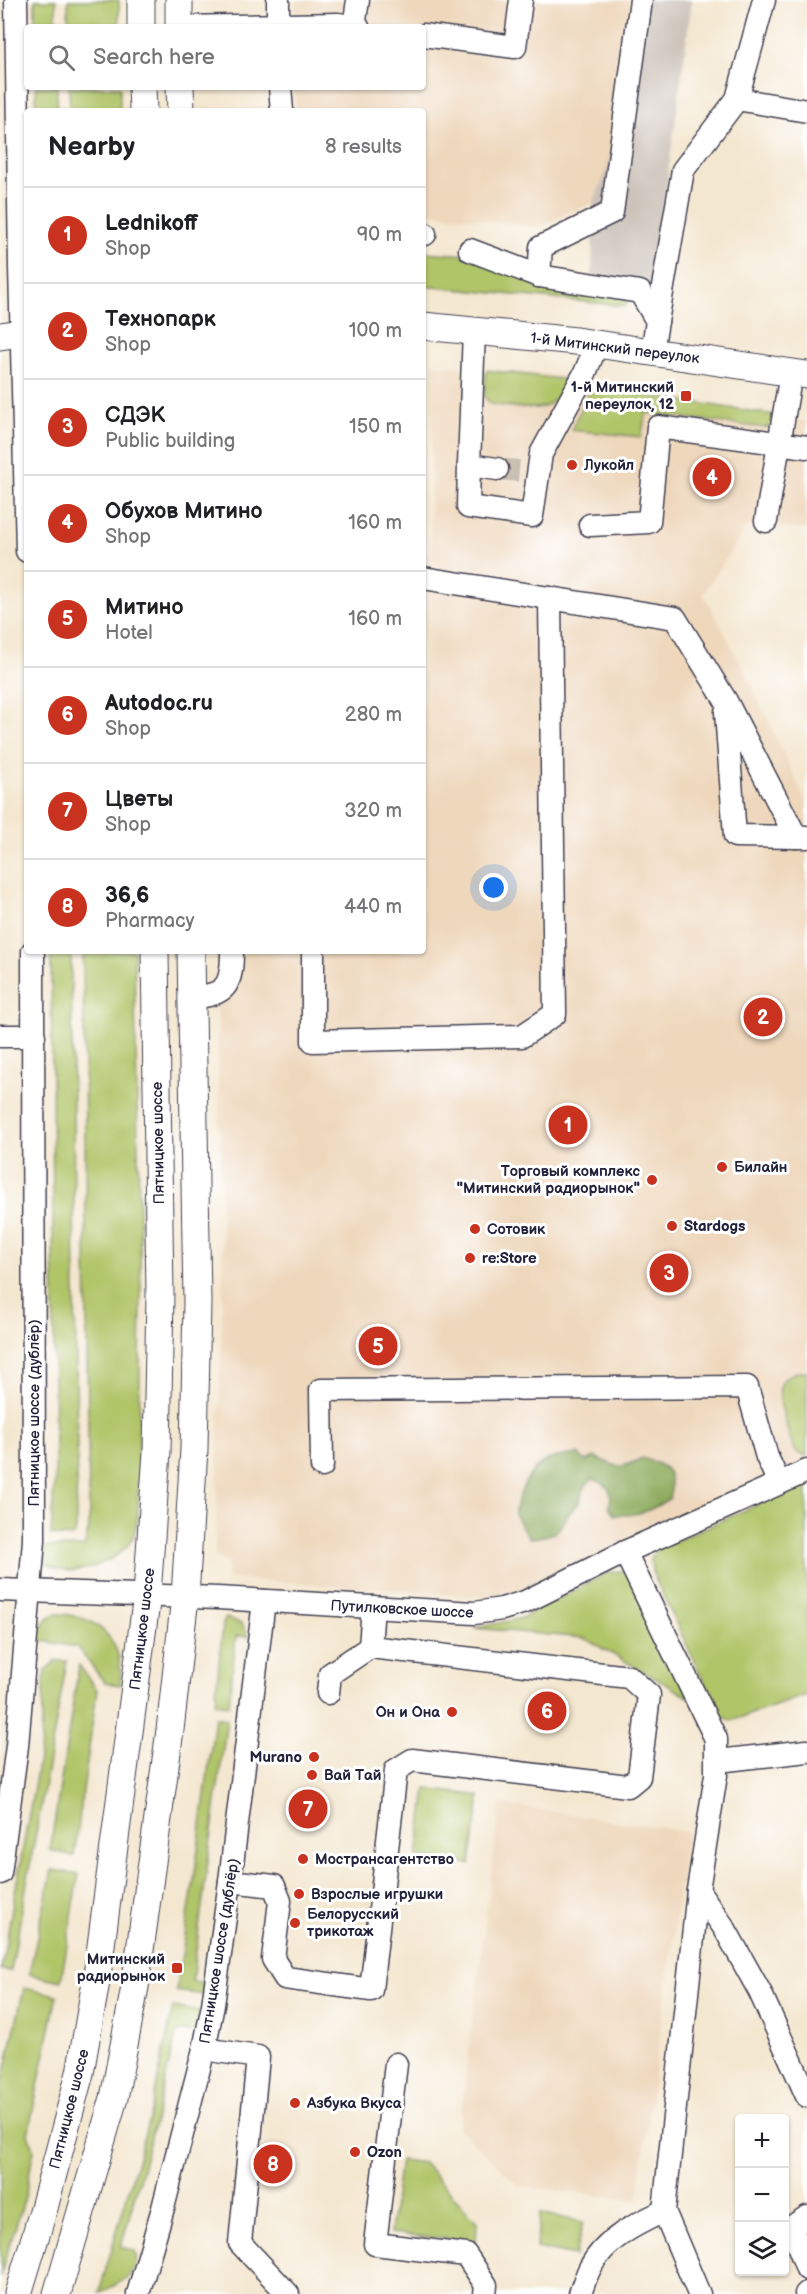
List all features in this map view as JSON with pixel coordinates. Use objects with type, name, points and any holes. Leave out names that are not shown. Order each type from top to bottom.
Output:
[{"type":"main road","points":[[141,0],[141,24]]},
{"type":"main road","points":[[179,0],[179,24]]},
{"type":"main road","points":[[142,90],[142,108]]},
{"type":"main road","points":[[180,90],[181,108]]},
{"type":"main road","name":"1-й Митинский переулок","points":[[426,326],[652,351],[799,374]]},
{"type":"main road","name":"Пятницкое шоссе","points":[[18,2294],[44,2208],[80,2073],[97,1976],[147,1595],[157,1452],[160,1295],[155,954]]},
{"type":"main road","points":[[57,2294],[114,2098],[135,1987],[172,1720],[185,1596],[194,1449],[197,1301],[191,954]]},
{"type":"street","points":[[16,0],[20,267],[17,333],[24,486]]},
{"type":"street","points":[[278,0],[278,24]]},
{"type":"street","points":[[356,24],[358,0]]},
{"type":"street","points":[[426,35],[515,47],[521,0]]},
{"type":"street","points":[[539,276],[541,247],[612,212],[641,0]]},
{"type":"street","points":[[652,351],[683,170],[737,99],[764,0]]},
{"type":"street","points":[[280,90],[282,108]]},
{"type":"street","points":[[737,99],[807,111]]},
{"type":"street","points":[[470,250],[539,276],[640,292],[657,321]]},
{"type":"street","points":[[474,331],[468,507],[532,516],[529,473],[585,373],[597,344]]},
{"type":"street","points":[[766,521],[779,442],[799,374]]},
{"type":"street","points":[[590,525],[649,522],[658,427],[807,447]]},
{"type":"street","points":[[469,465],[497,469]]},
{"type":"street","points":[[426,578],[675,618],[726,701],[801,837],[735,836],[726,701]]},
{"type":"street","points":[[313,954],[313,1041],[522,1036],[555,1014],[550,598]]},
{"type":"street","name":"Пятницкое шоссе (дублёр)","points":[[0,1873],[17,1746],[34,1540],[33,954]]},
{"type":"street","points":[[192,997],[208,997],[224,988],[232,974],[232,954]]},
{"type":"street","points":[[0,1036],[34,1036]]},
{"type":"street","points":[[322,1466],[321,1390],[747,1387],[767,1457],[779,1483]]},
{"type":"street","name":"Путилковское шоссе","points":[[0,1590],[185,1596],[474,1613],[502,1610],[525,1602],[625,1552],[807,1471]]},
{"type":"street","points":[[625,1552],[716,1739],[718,1761],[698,1890],[664,2211],[699,2294]]},
{"type":"street","name":"Пятницкое шоссе (дублёр)","points":[[135,2292],[204,2049],[230,1881],[264,1601]]},
{"type":"street","points":[[370,1647],[373,1608]]},
{"type":"street","points":[[230,1881],[274,1886],[280,1901],[273,1959],[285,1978],[371,1990],[396,1770],[412,1760],[628,1786],[639,1777],[649,1695],[629,1677],[370,1647],[330,1674],[328,1693]]},
{"type":"street","points":[[718,1761],[807,1751]]},
{"type":"street","points":[[698,1890],[724,1929],[799,2058],[807,2096]]},
{"type":"street","points":[[204,2049],[258,2057],[240,2243],[288,2294]]},
{"type":"street","points":[[396,2064],[375,2244],[466,2255],[486,2285],[485,2294]]},
{"type":"street","points":[[580,2294],[591,2266],[602,2251],[626,2230],[664,2211]]},
{"type":"street","points":[[807,2217],[793,2226],[807,2269]]},
{"type":"shaded area","points":[[295,0],[633,0],[608,167],[593,203],[537,227],[426,212],[426,108],[295,108],[295,90],[426,90],[426,24],[295,24]]},
{"type":"shaded area","points":[[633,0],[692,0],[652,290],[592,281],[593,203],[608,167]]},
{"type":"shaded area","points":[[432,365],[574,378],[807,422],[807,529],[747,526],[703,594],[744,669],[807,804],[807,1466],[531,1589],[492,1598],[228,1578],[227,1563],[215,1556],[223,1287],[216,954],[426,954],[426,553],[430,554]]},
{"type":"shaded area","points":[[500,1804],[688,1832],[637,2200],[519,2186],[459,2129]]},
{"type":"green space","points":[[35,0],[56,0],[56,24],[35,24]]},
{"type":"green space","points":[[68,0],[119,0],[119,24],[68,24]]},
{"type":"green space","points":[[36,90],[57,90],[57,108],[36,108]]},
{"type":"green space","points":[[69,90],[120,90],[120,108],[70,108]]},
{"type":"green space","points":[[426,252],[468,255],[627,296],[626,306],[426,286]]},
{"type":"green space","points":[[486,370],[570,380],[548,405],[536,408],[512,407],[491,404],[484,396]]},
{"type":"green space","points":[[592,387],[776,415],[773,425],[765,428],[646,413],[641,437],[571,430]]},
{"type":"green space","points":[[51,954],[71,954],[77,1452],[76,1529],[75,1534],[70,1537],[51,1535],[55,1474]]},
{"type":"green space","points":[[83,954],[134,954],[141,1295],[136,1528],[131,1541],[124,1549],[114,1557],[91,1568],[66,1570],[55,1568],[45,1562],[44,1547],[84,1547],[89,1528]]},
{"type":"green space","points":[[807,1371],[807,1456],[797,1453],[792,1444],[781,1404],[780,1388],[787,1376]]},
{"type":"green space","points":[[578,1454],[586,1461],[595,1457],[619,1466],[642,1458],[657,1463],[667,1470],[669,1475],[670,1498],[644,1512],[614,1515],[609,1507],[611,1496],[608,1488],[592,1479],[585,1487],[578,1504],[557,1531],[529,1538],[515,1514],[516,1503],[526,1482],[536,1467],[543,1462]]},
{"type":"green space","points":[[807,1483],[807,1695],[731,1721],[719,1714],[652,1572],[651,1557],[659,1548]]},
{"type":"green space","points":[[626,1570],[690,1698],[584,1638],[474,1628],[522,1618],[607,1573]]},
{"type":"green space","points":[[55,1614],[84,1619],[106,1633],[118,1656],[120,1685],[105,1683],[77,1647],[38,1640],[43,1624]]},
{"type":"green space","points":[[226,1618],[241,1623],[249,1637],[236,1636],[229,1705],[215,1703],[223,1624]]},
{"type":"green space","points":[[56,1661],[67,1661],[11,1971],[1,1970],[40,1753],[45,1670]]},
{"type":"green space","points":[[79,1665],[97,1690],[74,1856],[50,1850]]},
{"type":"green space","points":[[215,1717],[227,1719],[192,1981],[205,1983],[203,1995],[176,1991],[194,1880]]},
{"type":"green space","points":[[426,1789],[480,1796],[470,1864],[417,1857]]},
{"type":"green space","points":[[52,1870],[79,1874],[61,1981],[29,1974]]},
{"type":"green space","points":[[24,1988],[57,1995],[28,2134],[34,2149],[25,2197],[0,2276],[0,2094]]},
{"type":"green space","points":[[173,2007],[200,2012],[197,2032],[177,2032],[121,2247],[135,2251],[135,2267],[126,2278],[99,2293],[151,2112]]},
{"type":"green space","points":[[400,2160],[424,2163],[477,2222],[476,2242],[390,2233]]},
{"type":"green space","points":[[540,2213],[583,2222],[575,2256],[536,2248]]},
{"type":"tunnel","points":[[497,469],[520,471]]},
{"type":"place","name":"1-й Митинский переулок, 12","points":[[686,396]]},
{"type":"place","name":"Лукойл","points":[[572,465]]},
{"type":"place","name":"Обухов Митино","points":[[712,477]]},
{"type":"place","name":"Технопарк","points":[[763,1017]]},
{"type":"place","name":"Lednikoff","points":[[568,1125]]},
{"type":"place","name":"Билайн","points":[[722,1167]]},
{"type":"place","name":"Торговый комплекс \"Митинский радиорынок\"","points":[[652,1180]]},
{"type":"place","name":"Stardogs","points":[[672,1226]]},
{"type":"place","name":"Сотовик","points":[[475,1229]]},
{"type":"place","name":"re:Store","points":[[470,1258]]},
{"type":"place","name":"СДЭК","points":[[669,1273]]},
{"type":"place","name":"Митино","points":[[378,1346]]},
{"type":"place","name":"Autodoc.ru","points":[[547,1711]]},
{"type":"place","name":"Он и Она","points":[[452,1712]]},
{"type":"place","name":"Murano","points":[[314,1757]]},
{"type":"place","name":"Вай Тай","points":[[312,1775]]},
{"type":"place","name":"Цветы","points":[[308,1809]]},
{"type":"place","name":"Мострансагентство","points":[[303,1859]]},
{"type":"place","name":"Взрослые игрушки","points":[[299,1894]]},
{"type":"place","name":"Белорусский трикотаж","points":[[295,1923]]},
{"type":"place","name":"Митинский радиорынок","points":[[177,1968]]},
{"type":"place","name":"Азбука Вкуса","points":[[295,2103]]},
{"type":"place","name":"Ozon","points":[[355,2152]]},
{"type":"place","name":"36,6","points":[[273,2164]]}]
